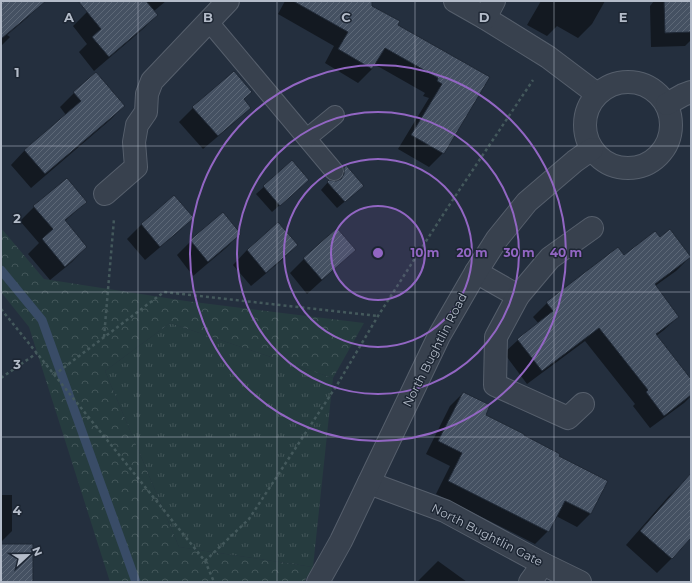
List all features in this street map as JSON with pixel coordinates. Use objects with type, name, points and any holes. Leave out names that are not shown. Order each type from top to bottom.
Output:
[{"type":"street","points":[[105,194],[136,167],[134,142],[137,125],[146,112],[147,94],[152,81],[228,1]]},
{"type":"street","points":[[455,1],[490,9],[548,57],[597,94]]},
{"type":"street","points":[[635,82],[649,87],[660,96],[667,104],[671,126],[666,145],[655,159],[636,168],[618,167],[605,161],[592,149],[588,141],[584,123],[588,108],[597,94],[604,88],[612,85],[635,82]]},
{"type":"street","points":[[667,104],[691,92]]},
{"type":"street","name":"North Bughtlin Road","points":[[318,582],[341,541],[439,336],[476,272],[497,239],[527,202],[575,161],[592,149]]},
{"type":"street","points":[[583,404],[568,418],[495,385],[496,337],[518,296],[550,258],[592,228]]},
{"type":"street","points":[[476,272],[518,296]]},
{"type":"street","name":"North Bughtlin Gate","points":[[369,482],[445,511],[543,564],[580,582]]},
{"type":"street","points":[[530,582],[543,564]]},
{"type":"lane","points":[[209,22],[334,171]]},
{"type":"lane","points":[[307,138],[335,116]]},
{"type":"path","points":[[205,561],[249,519],[337,385],[378,316],[448,206],[548,57]]},
{"type":"path","points":[[104,337],[115,209],[105,194]]},
{"type":"path","points":[[54,375],[164,292],[378,316]]},
{"type":"path","points":[[1,309],[205,561],[214,582]]},
{"type":"path","points":[[1,378],[37,353]]},
{"type":"green space","points":[[1,228],[44,279],[186,301],[364,323],[333,378],[170,323],[105,371],[179,547],[313,567],[304,582],[110,582],[29,327],[1,292]]},
{"type":"green space","points":[[170,323],[333,378],[313,567],[179,547],[105,371]]},
{"type":"building","points":[[1,1],[46,1],[1,39]]},
{"type":"building","points":[[78,1],[146,1],[158,15],[109,57],[92,37],[101,29]]},
{"type":"building","points":[[293,1],[372,1],[372,6],[400,21],[398,25],[490,77],[444,154],[411,135],[442,84],[437,81],[438,78],[385,48],[372,69],[338,49],[348,32]]},
{"type":"building","points":[[664,1],[691,1],[691,32],[665,33]]},
{"type":"building","points":[[234,71],[252,92],[244,99],[251,108],[218,136],[192,107]]},
{"type":"building","points":[[96,72],[125,106],[45,174],[24,150],[81,101],[73,92]]},
{"type":"building","points":[[292,160],[309,180],[280,206],[263,186]]},
{"type":"building","points":[[346,165],[364,186],[345,202],[327,182],[329,180],[336,181],[341,179]]},
{"type":"building","points":[[67,178],[87,202],[65,220],[87,247],[65,267],[42,239],[53,229],[33,206]]},
{"type":"building","points":[[174,195],[194,218],[160,247],[141,224]]},
{"type":"building","points":[[223,212],[241,234],[208,262],[190,240]]},
{"type":"building","points":[[278,222],[298,245],[266,273],[247,250]]},
{"type":"building","points":[[337,228],[356,250],[322,280],[303,258]]},
{"type":"building","points":[[670,229],[691,257],[655,284],[679,317],[656,334],[691,379],[691,395],[664,416],[646,392],[648,390],[599,328],[542,371],[517,339],[553,311],[546,302],[618,247],[624,255],[655,231],[660,237]]},
{"type":"building","points":[[463,392],[490,405],[486,415],[524,434],[560,454],[559,456],[608,481],[591,514],[565,501],[549,532],[448,481],[462,453],[438,441]]},
{"type":"building","points":[[691,473],[691,538],[672,559],[640,531]]},
{"type":"building","points":[[1,544],[33,544],[33,582],[1,582]]},
{"type":"waterway","points":[[1,270],[42,320],[136,582]]}]
